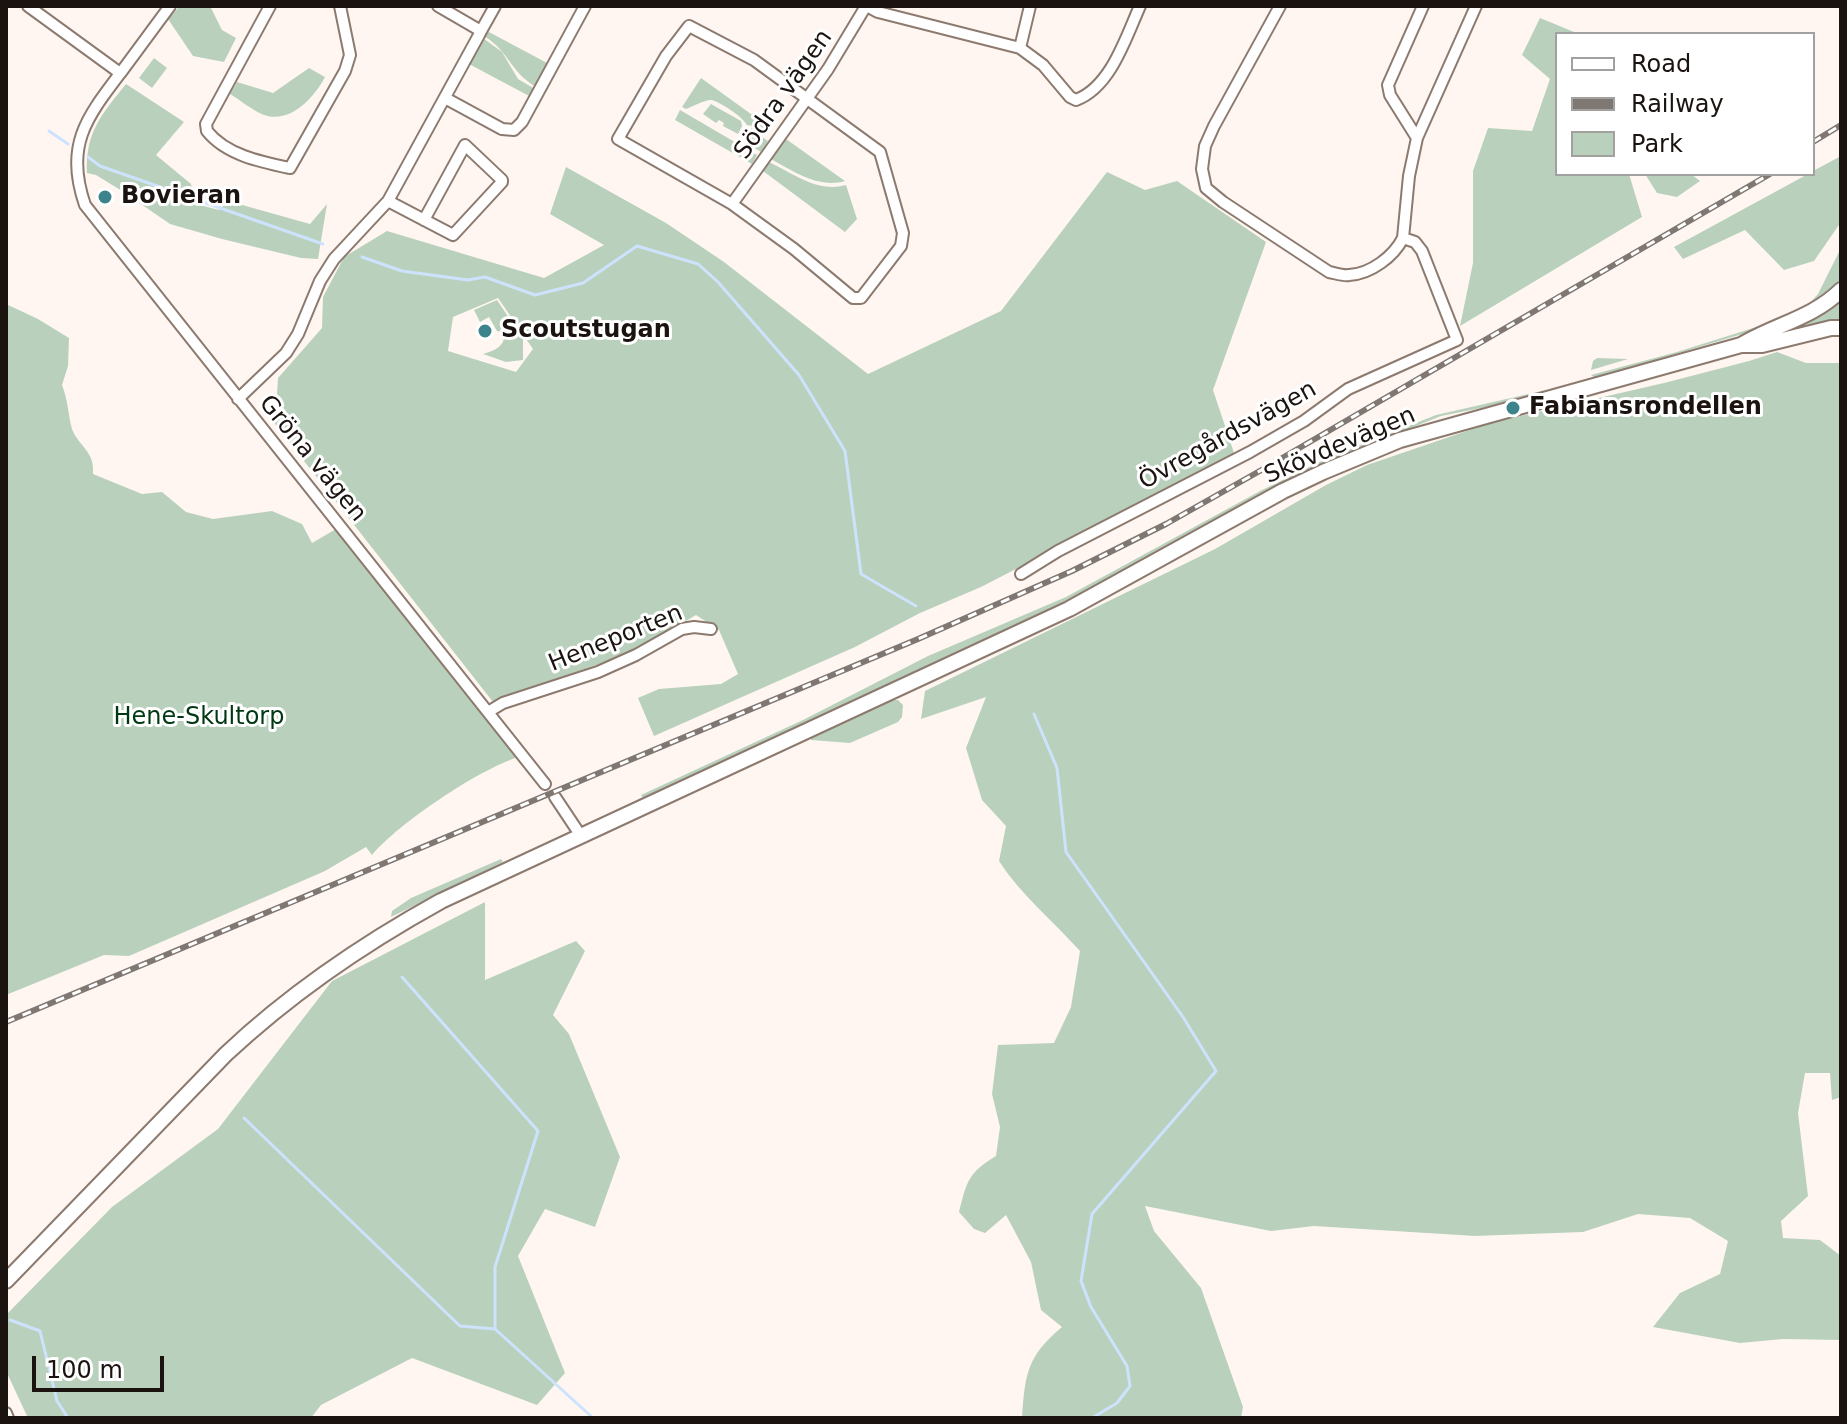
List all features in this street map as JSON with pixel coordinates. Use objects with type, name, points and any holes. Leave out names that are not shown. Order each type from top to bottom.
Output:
[{"type":"main road","points":[[1741,345],[1759,334],[1810,314],[1841,290]]},
{"type":"main road","points":[[1741,345],[1762,345],[1841,328]]},
{"type":"main road","name":"Skövdevägen","points":[[6,1281],[261,1021],[319,976],[441,901],[1069,609],[1283,491],[1400,440],[1741,345]]},
{"type":"street","points":[[28,6],[120,73],[170,6]]},
{"type":"street","points":[[270,6],[206,124],[207,131],[229,148],[252,159],[290,168],[345,71],[350,55],[340,6]]},
{"type":"street","points":[[438,6],[481,31]]},
{"type":"street","points":[[238,399],[286,353],[298,334],[320,281],[334,259],[388,201],[495,6]]},
{"type":"street","points":[[445,98],[502,129],[514,130],[522,122],[585,6]]},
{"type":"street","points":[[866,6],[878,12],[1020,48],[1043,65],[1076,100],[1094,88],[1108,72],[1140,6]]},
{"type":"street","name":"Södra vägen","points":[[732,204],[846,41],[866,6]]},
{"type":"street","points":[[1020,48],[1030,6]]},
{"type":"street","points":[[1280,6],[1205,146],[1202,169],[1206,188],[1329,272],[1350,275],[1373,268],[1389,256],[1403,238],[1409,176],[1417,138],[1476,6]]},
{"type":"street","points":[[1417,138],[1390,95],[1388,85],[1423,6]]},
{"type":"street","points":[[689,26],[736,49],[880,152],[903,233],[901,246],[865,294],[861,298],[853,298],[794,249],[732,204],[618,139],[666,56],[689,26]]},
{"type":"street","name":"Gröna vägen","points":[[120,73],[90,113],[80,135],[77,174],[85,205],[488,712]]},
{"type":"street","points":[[388,201],[424,220],[453,235],[502,180],[465,145],[424,220]]},
{"type":"street","name":"Övregårdsvägen","points":[[1021,574],[1058,551],[1250,452],[1304,421],[1348,389],[1457,340],[1422,251],[1415,242],[1403,238]]},
{"type":"street","name":"Heneporten","points":[[488,712],[503,703],[617,664],[682,629],[711,629]]},
{"type":"street","points":[[488,712],[545,784]]},
{"type":"street","points":[[555,797],[581,836]]},
{"type":"green space","points":[[180,6],[210,6],[222,30],[236,38],[224,62],[193,56],[168,19]]},
{"type":"green space","points":[[1540,18],[1574,32],[1555,32],[1555,176],[1630,176],[1642,217],[1460,326],[1473,263],[1473,171],[1488,128],[1532,131],[1550,79],[1522,55]]},
{"type":"green space","points":[[487,31],[549,64],[536,87],[520,75],[499,48],[484,36]]},
{"type":"green space","points":[[483,38],[502,52],[518,79],[535,89],[531,97],[469,64]]},
{"type":"green space","points":[[154,58],[167,68],[152,88],[139,78]]},
{"type":"green space","points":[[309,68],[325,77],[308,101],[283,116],[264,115],[230,94],[237,82],[273,93]]},
{"type":"green space","points":[[701,78],[769,127],[762,137],[768,141],[761,152],[751,146],[749,132],[753,126],[747,125],[725,106],[711,100],[686,109],[682,107]]},
{"type":"green space","points":[[126,84],[184,122],[156,155],[191,184],[196,204],[219,210],[228,201],[310,224],[327,204],[318,259],[301,258],[170,224],[96,175],[87,173],[92,135]]},
{"type":"green space","points":[[711,104],[741,121],[738,134],[723,126],[724,123],[719,120],[716,123],[703,114]]},
{"type":"green space","points":[[680,110],[757,155],[752,164],[675,120]]},
{"type":"green space","points":[[786,139],[845,181],[816,181],[771,159]]},
{"type":"green space","points":[[1841,156],[1841,222],[1814,261],[1784,270],[1745,230],[1683,259],[1674,247],[1804,176],[1815,176],[1815,170]]},
{"type":"green space","points":[[769,162],[816,184],[846,185],[857,219],[845,232],[763,171]]},
{"type":"green space","points":[[566,167],[666,223],[724,262],[868,374],[1001,311],[1107,172],[1145,190],[1177,181],[1266,242],[1213,390],[1235,456],[981,587],[654,736],[638,698],[659,689],[721,684],[738,674],[719,630],[696,615],[635,651],[493,702],[275,424],[278,378],[322,328],[323,297],[344,257],[387,231],[544,278],[604,245],[550,214]],"holes":[[[498,298],[533,349],[516,372],[448,351],[453,317]]]},
{"type":"green space","points":[[1646,176],[1694,176],[1700,181],[1677,197],[1657,193]]},
{"type":"green space","points":[[1841,248],[1841,286],[1786,321],[1595,378],[1591,375],[1788,317],[1807,306],[1818,294]]},
{"type":"green space","points":[[1841,296],[1841,322],[1762,337]]},
{"type":"green space","points":[[497,300],[513,324],[502,332],[497,331],[489,317],[480,322],[474,310]]},
{"type":"green space","name":"Hene-Skultorp","points":[[6,304],[69,338],[68,366],[62,385],[72,429],[92,460],[93,474],[142,494],[162,492],[186,512],[213,519],[272,511],[302,524],[312,543],[336,529],[518,757],[482,773],[440,799],[384,842],[372,855],[366,847],[325,871],[129,956],[104,955],[6,995]]},
{"type":"green space","points":[[514,327],[523,339],[523,360],[506,362],[483,354],[498,347],[505,333]]},
{"type":"green space","points":[[1777,352],[1806,363],[1841,363],[1841,1097],[1832,1100],[1830,1073],[1805,1073],[1798,1113],[1808,1196],[1781,1221],[1783,1238],[1820,1240],[1841,1256],[1841,1340],[1783,1339],[1740,1343],[1653,1327],[1680,1293],[1720,1274],[1728,1241],[1690,1218],[1638,1214],[1583,1232],[1475,1236],[1314,1226],[1271,1231],[1145,1206],[1154,1231],[1201,1288],[1243,1407],[1241,1418],[1022,1418],[1030,1367],[1041,1347],[1062,1327],[1041,1310],[1031,1262],[1006,1215],[985,1233],[974,1229],[959,1212],[970,1179],[996,1156],[1000,1127],[992,1094],[998,1045],[1054,1043],[1071,1007],[1080,951],[1027,897],[999,861],[1006,826],[982,800],[966,748],[986,697],[921,719],[925,691],[1215,549],[1367,465],[1490,423],[1664,383]]},
{"type":"green space","points":[[1597,358],[1628,359],[1591,370]]},
{"type":"green space","points":[[1546,390],[1441,416],[1331,460],[1243,504],[1072,598],[643,798],[641,795],[803,720],[928,656],[1066,597],[1262,490],[1328,458],[1436,415]]},
{"type":"green space","points":[[898,700],[903,705],[902,717],[898,722],[850,743],[811,740],[811,737]]},
{"type":"green space","points":[[501,859],[503,862],[391,917],[392,911],[411,898]]},
{"type":"green space","points":[[485,902],[485,980],[576,941],[585,951],[553,1015],[569,1034],[620,1157],[595,1227],[545,1209],[518,1256],[565,1373],[537,1405],[412,1358],[321,1405],[311,1418],[28,1418],[6,1371],[6,1315],[112,1207],[218,1129],[332,981]]},
{"type":"waterway","points":[[49,131],[68,144]]},
{"type":"waterway","points":[[88,157],[100,166],[323,244]]},
{"type":"waterway","points":[[362,257],[402,271],[468,280],[485,277],[535,295],[583,283],[637,246],[698,264],[718,282],[799,375],[845,451],[861,574],[916,606]]},
{"type":"waterway","points":[[1034,714],[1057,768],[1066,852],[1183,1017],[1216,1071],[1092,1214],[1081,1281],[1091,1307],[1127,1366],[1130,1386],[1117,1403],[1092,1418]]},
{"type":"waterway","points":[[402,977],[538,1131],[495,1267],[495,1329]]},
{"type":"waterway","points":[[244,1118],[460,1326],[495,1329],[593,1418]]},
{"type":"waterway","points":[[10,1320],[40,1331],[57,1401],[68,1418]]},
{"type":"railway","points":[[1815,141],[1841,125]]},
{"type":"railway","points":[[6,1022],[918,639],[1072,571],[1166,524],[1265,468],[1767,176]]},
{"type":"place","name":"Bovieran","points":[[105,197]]},
{"type":"place","name":"Scoutstugan","points":[[485,331]]},
{"type":"place","name":"Fabiansrondellen","points":[[1513,408]]}]
